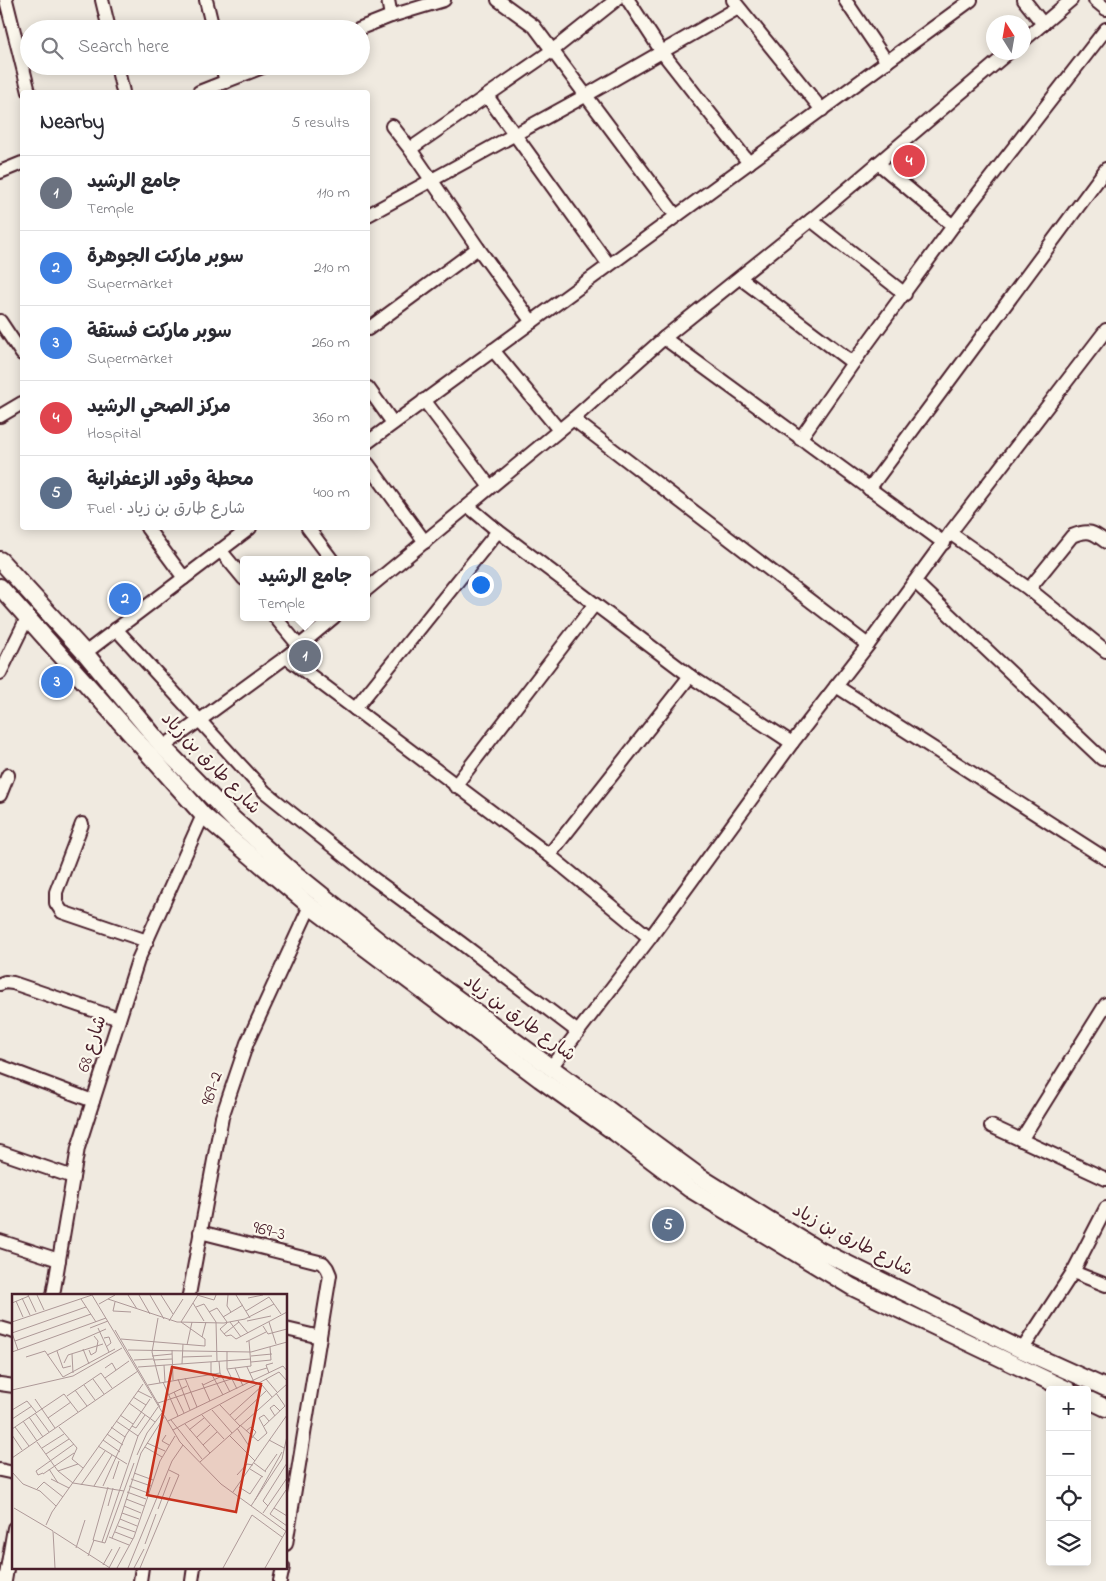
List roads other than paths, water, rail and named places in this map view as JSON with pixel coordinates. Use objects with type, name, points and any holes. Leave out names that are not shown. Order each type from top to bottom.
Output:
[{"type":"main road","name":"شارع طارق بن زياد","points":[[0,560],[84,653],[163,747],[233,819],[288,868],[380,942],[700,1177],[817,1249],[1022,1350],[1106,1388]]},
{"type":"main road","name":"شارع طارق بن زياد","points":[[0,587],[203,815],[310,906],[540,1080],[616,1133],[690,1189],[852,1287],[1060,1386]]},
{"type":"main road","points":[[1091,1401],[1106,1408]]},
{"type":"street","points":[[6,0],[20,56]]},
{"type":"street","points":[[102,0],[107,20]]},
{"type":"street","points":[[206,0],[211,20]]},
{"type":"street","points":[[388,0],[391,16]]},
{"type":"street","points":[[370,24],[444,0]]},
{"type":"street","points":[[498,0],[534,26],[676,216]]},
{"type":"street","points":[[410,150],[553,50],[616,0]]},
{"type":"street","points":[[628,0],[662,52],[749,163]]},
{"type":"street","points":[[845,0],[887,62]]},
{"type":"street","points":[[370,440],[971,0]]},
{"type":"street","points":[[1024,0],[1043,24]]},
{"type":"street","points":[[1031,34],[1071,0]]},
{"type":"street","points":[[1095,0],[1106,9]]},
{"type":"street","points":[[370,215],[662,52],[736,4],[822,110]]},
{"type":"street","points":[[800,439],[952,226],[1106,29]]},
{"type":"street","points":[[370,587],[573,419],[664,338],[811,220],[1000,60]]},
{"type":"street","points":[[25,75],[28,90]]},
{"type":"street","points":[[120,75],[124,90]]},
{"type":"street","points":[[224,75],[226,82]]},
{"type":"street","points":[[204,90],[243,75]]},
{"type":"street","points":[[487,96],[609,265]]},
{"type":"street","points":[[392,126],[532,322]]},
{"type":"street","points":[[878,163],[952,226]]},
{"type":"street","points":[[0,172],[20,164]]},
{"type":"street","points":[[869,489],[1106,169]]},
{"type":"street","points":[[811,220],[904,294]]},
{"type":"street","points":[[370,328],[478,248]]},
{"type":"street","points":[[740,278],[853,363]]},
{"type":"street","points":[[0,321],[20,349]]},
{"type":"street","points":[[551,1067],[650,938],[792,743],[1106,330]]},
{"type":"street","points":[[664,338],[869,489],[1029,589],[1106,651]]},
{"type":"street","points":[[493,350],[559,430]]},
{"type":"street","points":[[370,391],[393,423]]},
{"type":"street","points":[[424,400],[490,488]]},
{"type":"street","points":[[0,416],[20,404]]},
{"type":"street","points":[[573,419],[868,645]]},
{"type":"street","points":[[370,467],[425,542]]},
{"type":"street","points":[[468,506],[594,605],[690,676],[792,743]]},
{"type":"street","points":[[148,530],[184,578]]},
{"type":"street","points":[[84,653],[246,530]]},
{"type":"street","points":[[310,530],[329,556]]},
{"type":"street","points":[[355,709],[498,531]]},
{"type":"street","points":[[1029,589],[1072,536],[1082,532],[1093,532],[1106,542]]},
{"type":"street","points":[[220,550],[240,574]]},
{"type":"street","points":[[915,582],[1102,759]]},
{"type":"street","points":[[455,786],[594,605]]},
{"type":"street","points":[[0,673],[27,618]]},
{"type":"street","points":[[278,621],[298,646]]},
{"type":"street","points":[[163,747],[286,657],[329,621]]},
{"type":"street","points":[[116,629],[265,792],[370,876],[578,1032]]},
{"type":"street","points":[[286,657],[549,855],[650,938]]},
{"type":"street","points":[[549,855],[690,676]]},
{"type":"street","points":[[836,686],[1106,859]]},
{"type":"street","points":[[0,796],[8,775]]},
{"type":"street","name":"شارع 68","points":[[53,1294],[78,1148],[138,960],[203,815]]},
{"type":"street","points":[[82,824],[56,892],[56,903],[62,912],[147,940]]},
{"type":"street","name":"969-2","points":[[189,1294],[222,1116],[247,1043],[310,906]]},
{"type":"street","points":[[0,984],[5,982],[12,983],[119,1019]]},
{"type":"street","points":[[1021,1140],[1106,1004]]},
{"type":"street","points":[[0,1066],[93,1101]]},
{"type":"street","points":[[992,1126],[1106,1179]]},
{"type":"street","points":[[0,1152],[73,1177]]},
{"type":"street","points":[[1022,1350],[1073,1272],[1106,1208]]},
{"type":"street","name":"969-3","points":[[200,1232],[323,1263],[330,1275],[320,1337]]},
{"type":"street","points":[[0,1241],[59,1260]]},
{"type":"street","points":[[1073,1272],[1106,1285]]},
{"type":"street","points":[[288,1329],[320,1337],[288,1532]]},
{"type":"street","points":[[5,1581],[4,1555],[12,1533]]},
{"type":"street","points":[[140,1581],[142,1568]]},
{"type":"street","points":[[192,1581],[194,1568]]},
{"type":"street","points":[[280,1581],[282,1568]]},
{"type":"place","name":"مركز الصحي الرشيد","points":[[909,161]]},
{"type":"place","name":"سوبر ماركت الجوهرة","points":[[125,599]]},
{"type":"place","name":"جامع الرشيد","points":[[305,656]]},
{"type":"place","name":"سوبر ماركت فستقة","points":[[57,682]]},
{"type":"place","name":"محطة وقود الزعفرانية","points":[[668,1225]]}]
